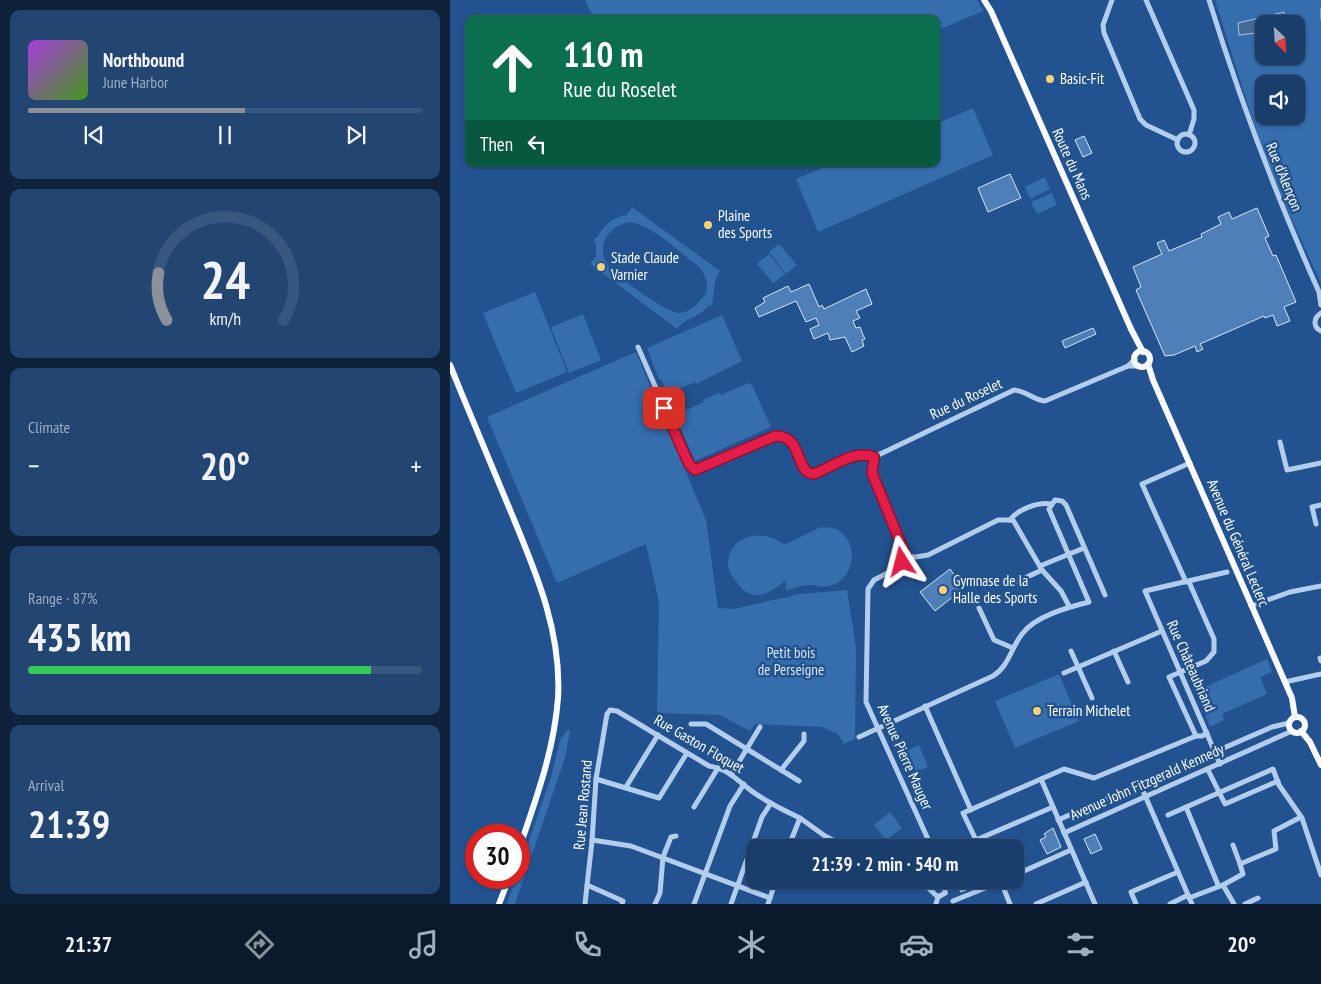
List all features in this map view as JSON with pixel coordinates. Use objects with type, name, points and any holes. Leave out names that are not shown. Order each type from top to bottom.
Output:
[{"type":"main road","name":"Route du Mans","points":[[984,0],[990,9],[1131,329],[1138,355]]},
{"type":"main road","name":"Route du Mans","points":[[988,0],[990,9]]},
{"type":"main road","points":[[1147,353],[1150,358],[1143,366],[1138,355],[1147,353]]},
{"type":"main road","points":[[450,365],[538,580],[550,617],[555,641],[558,697],[552,746],[528,824]]},
{"type":"main road","name":"Avenue du Général Leclerc","points":[[1143,366],[1152,380],[1190,463],[1292,698],[1295,717]]},
{"type":"main road","points":[[1295,717],[1302,719],[1304,723],[1301,731],[1292,731],[1289,723],[1295,717]]},
{"type":"main road","points":[[1301,731],[1310,742],[1321,766]]},
{"type":"main road","points":[[499,904],[504,889]]},
{"type":"street","points":[[1112,0],[1103,24],[1104,33],[1140,119],[1146,125],[1178,140]]},
{"type":"street","points":[[1146,0],[1194,110],[1195,116],[1189,135]]},
{"type":"street","name":"Rue d'Alençon","points":[[1209,0],[1254,136],[1277,197],[1319,292],[1321,305]]},
{"type":"street","points":[[1182,135],[1189,135],[1195,139],[1196,144],[1190,152],[1181,151],[1178,147],[1178,140],[1182,135]]},
{"type":"street","points":[[1321,313],[1316,317],[1314,323],[1321,331]]},
{"type":"street","points":[[638,347],[689,464],[695,470],[775,436],[783,436],[789,439],[805,470],[810,474],[858,455],[866,454],[874,457],[872,473],[906,556],[916,558],[928,555],[998,520],[1010,520],[1016,525],[1041,568],[1061,591],[1068,606]]},
{"type":"street","name":"Rue du Roselet","points":[[1128,366],[1138,355]]},
{"type":"street","name":"Rue du Roselet","points":[[874,457],[1014,390],[1020,390],[1039,401],[1045,401],[1128,366],[1143,366]]},
{"type":"street","points":[[1280,442],[1287,470],[1321,463]]},
{"type":"street","points":[[1190,463],[1142,484],[1215,646],[1214,652],[1206,661],[1169,677],[1196,736]]},
{"type":"street","points":[[1010,520],[1015,513],[1043,502],[1062,501],[1066,505],[1105,595]]},
{"type":"street","points":[[859,737],[1002,671],[1022,633],[1029,627],[1068,606],[1088,602],[1049,510],[1053,502]]},
{"type":"street","points":[[1316,524],[1312,507],[1321,505]]},
{"type":"street","points":[[1012,584],[1084,548]]},
{"type":"street","name":"Avenue Pierre Mauger","points":[[906,556],[899,567],[870,585],[866,595],[865,696],[928,839]]},
{"type":"street","points":[[1187,582],[1227,572]]},
{"type":"street","name":"Rue Châteaubriand","points":[[1187,582],[1145,591],[1220,764]]},
{"type":"street","points":[[1251,606],[1290,592],[1321,586]]},
{"type":"street","points":[[979,608],[994,640],[1013,648]]},
{"type":"street","points":[[1064,673],[1162,631]]},
{"type":"street","points":[[1071,651],[1092,698]]},
{"type":"street","points":[[1114,651],[1128,682]]},
{"type":"street","points":[[1285,682],[1321,674]]},
{"type":"street","points":[[925,706],[971,810]]},
{"type":"street","name":"Rue Gaston Floquet","points":[[610,710],[617,711],[710,766],[731,775],[771,803],[800,818],[831,839]]},
{"type":"street","name":"Rue Jean Rostand","points":[[585,904],[596,779],[607,714],[610,710]]},
{"type":"street","name":"Avenue John Fitzgerald Kennedy","points":[[1289,723],[1272,727],[1058,820],[1064,833],[1292,731]]},
{"type":"street","points":[[691,724],[706,724],[799,781]]},
{"type":"street","points":[[731,775],[760,728]]},
{"type":"street","points":[[976,839],[963,813],[1064,769],[1094,778],[1196,736],[1208,733]]},
{"type":"street","points":[[781,770],[804,741],[804,734]]},
{"type":"street","points":[[626,788],[658,735]]},
{"type":"street","points":[[596,779],[659,798],[687,753]]},
{"type":"street","points":[[694,807],[718,768]]},
{"type":"street","points":[[1168,815],[1273,769],[1278,781],[1301,816],[1321,875]]},
{"type":"street","points":[[1208,770],[1225,804],[1278,781]]},
{"type":"street","points":[[1041,779],[1058,820]]},
{"type":"street","points":[[694,904],[730,806],[744,784]]},
{"type":"street","points":[[1140,784],[1192,904]]},
{"type":"street","points":[[731,904],[762,817],[771,803]]},
{"type":"street","points":[[978,839],[1053,807]]},
{"type":"street","points":[[1186,807],[1221,885],[1234,904]]},
{"type":"street","points":[[1240,864],[1276,849],[1274,831],[1301,816]]},
{"type":"street","points":[[792,839],[800,818]]},
{"type":"street","points":[[1064,833],[1095,904]]},
{"type":"street","points":[[654,904],[660,893],[663,858],[672,837],[676,836]]},
{"type":"street","points":[[592,840],[631,846],[770,898]]},
{"type":"street","points":[[1170,904],[1221,885],[1243,874],[1232,846]]},
{"type":"street","points":[[1024,871],[1071,850]]},
{"type":"street","points":[[1136,904],[1131,892],[1178,872]]},
{"type":"street","points":[[1036,904],[1086,882]]},
{"type":"street","points":[[587,886],[623,901],[622,904]]},
{"type":"street","points":[[768,904],[773,889]]},
{"type":"street","points":[[929,889],[938,897]]},
{"type":"street","points":[[945,893],[951,896],[953,902],[984,889]]},
{"type":"street","points":[[1005,889],[1010,904]]},
{"type":"street","points":[[936,904],[938,897],[945,893]]},
{"type":"street","points":[[1245,904],[1258,898]]},
{"type":"green space","points":[[585,0],[977,0],[983,11],[940,29],[940,15],[592,15]]},
{"type":"green space","points":[[1215,0],[1321,0],[1321,283],[1280,194],[1257,134]]},
{"type":"green space","points":[[973,108],[993,155],[818,232],[796,179],[825,167],[940,167],[940,122]]},
{"type":"green space","points":[[1045,177],[1050,189],[1030,199],[1025,187]]},
{"type":"green space","points":[[1052,193],[1057,205],[1037,214],[1031,202]]},
{"type":"green space","name":"Stade Claude Varnier","points":[[632,207],[720,271],[715,282],[711,306],[709,305],[701,313],[684,322],[677,329],[590,264],[596,257],[596,243],[593,241],[602,229],[609,222],[627,215]],"holes":[[[629,222],[638,224],[664,239],[697,265],[702,272],[707,284],[706,292],[699,302],[683,313],[674,312],[630,285],[612,270],[604,258],[604,244],[610,232],[622,224]]]},
{"type":"green space","points":[[779,244],[797,265],[786,274],[769,252]]},
{"type":"green space","points":[[769,254],[785,274],[773,283],[757,264]]},
{"type":"green space","points":[[535,292],[567,372],[516,393],[483,313]]},
{"type":"green space","points":[[583,314],[601,360],[569,373],[551,327]]},
{"type":"green space","points":[[722,315],[742,361],[696,384],[695,382],[667,394],[647,348]]},
{"type":"green space","name":"Petit bois de Perseigne","points":[[636,352],[706,520],[718,608],[733,609],[801,594],[847,590],[856,648],[855,739],[844,744],[838,734],[822,727],[755,724],[750,731],[720,715],[657,713],[659,602],[646,544],[557,583],[487,417]]},
{"type":"green space","points":[[748,383],[752,385],[771,427],[695,461],[676,418],[677,414],[719,393],[721,395]]},
{"type":"green space","points":[[821,527],[833,528],[841,532],[847,539],[852,555],[851,564],[847,572],[835,584],[824,587],[806,585],[786,590],[786,580],[766,593],[753,595],[741,588],[731,574],[728,562],[730,553],[735,545],[742,540],[758,536],[768,537],[784,545]]},
{"type":"green space","points":[[1267,659],[1272,672],[1260,677],[1267,694],[1222,714],[1224,720],[1210,727],[1196,691]]},
{"type":"green space","name":"Terrain Michelet","points":[[1059,674],[1079,721],[1015,748],[995,701]]},
{"type":"green space","points":[[567,730],[570,731],[565,758],[530,860],[530,838],[552,774],[560,740]]},
{"type":"green space","points":[[919,745],[928,767],[915,772],[906,751]]},
{"type":"green space","points":[[890,812],[902,828],[885,839],[874,825]]},
{"type":"green space","points":[[512,889],[520,889],[515,904],[507,904]]},
{"type":"shaded area","points":[[1284,12],[1284,15],[1271,15]]},
{"type":"shaded area","points":[[1255,19],[1255,33],[1239,35],[1238,23]]},
{"type":"building","points":[[1084,136],[1092,153],[1083,157],[1075,140]]},
{"type":"building","points":[[1010,174],[1021,198],[988,212],[978,188]]},
{"type":"building","points":[[1257,208],[1269,236],[1265,238],[1273,256],[1276,255],[1296,302],[1284,307],[1290,321],[1277,326],[1273,315],[1265,318],[1264,316],[1200,344],[1203,349],[1197,352],[1195,346],[1174,355],[1165,356],[1136,290],[1141,287],[1133,267],[1162,254],[1157,243],[1164,240],[1169,251],[1202,237],[1201,234],[1221,224],[1218,217],[1229,212],[1232,219]]},
{"type":"building","points":[[809,284],[819,307],[822,305],[824,309],[866,289],[872,304],[856,311],[860,318],[853,321],[856,328],[860,327],[865,339],[862,340],[864,346],[852,352],[845,337],[830,340],[828,333],[814,339],[810,329],[819,325],[816,318],[806,322],[796,301],[759,317],[755,308],[765,302],[763,298],[788,286],[791,292]]},
{"type":"building","points":[[1093,328],[1096,334],[1065,348],[1062,341]]},
{"type":"building","name":"Gymnase de la Halle des Sports","points":[[950,569],[964,588],[935,611],[920,592]]},
{"type":"building","points":[[1053,828],[1061,847],[1047,854],[1040,840],[1046,837],[1044,834]]},
{"type":"building","points":[[1095,834],[1102,849],[1091,854],[1084,839]]},
{"type":"waterway","points":[[1321,8],[1321,19]]},
{"type":"place","name":"Basic-Fit","points":[[1050,79]]},
{"type":"place","name":"Plaine des Sports","points":[[708,225]]},
{"type":"place","name":"Stade Claude Varnier","points":[[601,267]]},
{"type":"place","name":"Gymnase de la Halle des Sports","points":[[943,590]]},
{"type":"place","name":"Terrain Michelet","points":[[1037,711]]},
{"type":"route","points":[[664,408],[689,464],[695,470],[775,436],[783,436],[793,443],[805,470],[810,474],[858,455],[866,454],[874,457],[872,473],[906,556],[902,562]]}]
